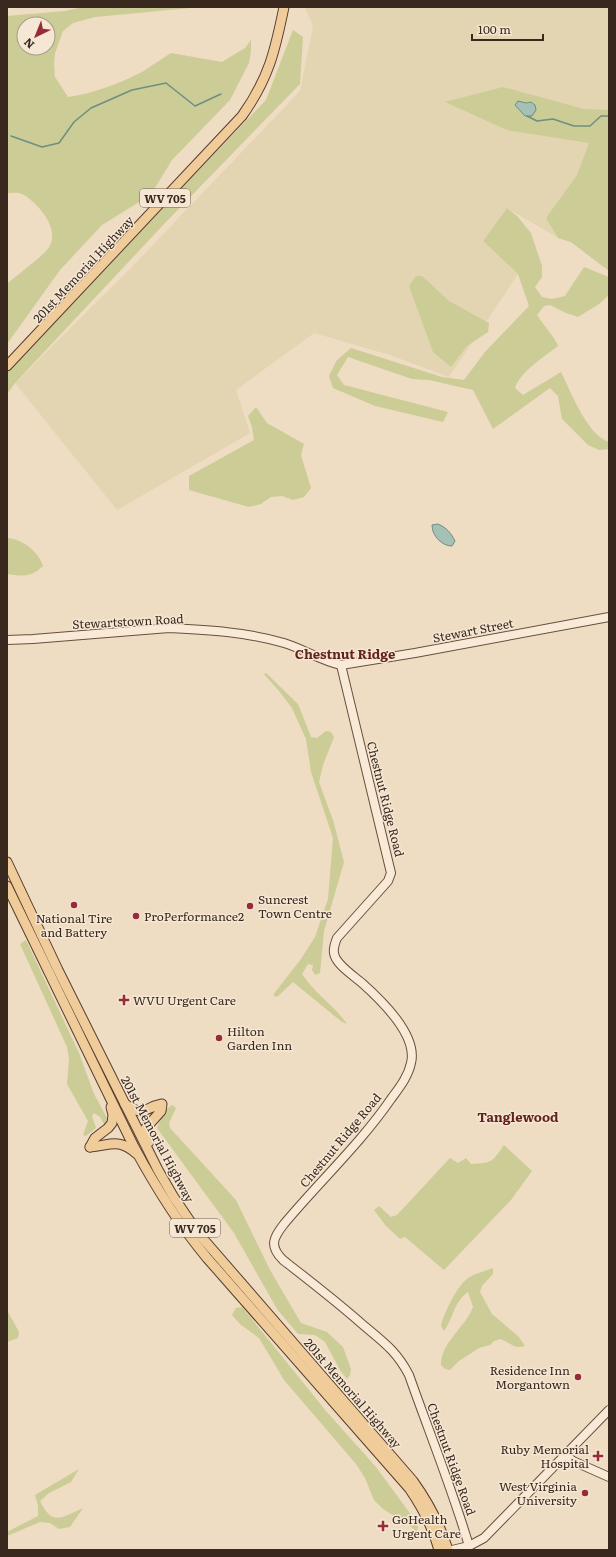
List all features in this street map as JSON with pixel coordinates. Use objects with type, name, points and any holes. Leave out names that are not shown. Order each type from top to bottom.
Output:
[{"type":"main road","name":"201st Memorial Highway","points":[[7,366],[242,116],[260,89],[271,64],[278,40],[284,7]]},
{"type":"main road","name":"201st Memorial Highway","points":[[7,862],[58,970],[166,1184],[198,1233],[413,1481],[432,1510],[448,1550]]},
{"type":"main road","name":"201st Memorial Highway","points":[[7,886],[88,1051],[104,1087],[140,1157],[152,1180],[186,1233],[409,1488],[433,1530],[439,1550]]},
{"type":"main road","points":[[104,1087],[113,1115],[112,1123],[95,1138],[90,1147],[122,1144],[140,1157]]},
{"type":"main road","points":[[125,1104],[135,1111],[140,1112],[145,1111],[153,1105],[162,1104],[161,1111],[146,1129],[146,1135],[162,1170],[166,1184]]},
{"type":"street","name":"Stewart Street","points":[[341,665],[415,654],[609,617]]},
{"type":"street","name":"Stewartstown Road","points":[[7,640],[169,628],[231,632],[286,643],[330,663],[341,665]]},
{"type":"street","name":"Chestnut Ridge Road","points":[[341,665],[391,873],[388,881],[337,938],[333,954],[343,967],[374,994],[394,1016],[408,1037],[411,1045],[412,1062],[403,1082],[380,1116],[275,1235],[274,1246],[283,1260],[336,1302],[396,1354],[409,1375],[458,1507],[469,1546]]},
{"type":"street","points":[[452,1550],[469,1546],[484,1538],[609,1410]]},
{"type":"street","points":[[565,1455],[573,1461],[609,1477]]},
{"type":"shaded area","points":[[305,7],[609,7],[609,271],[571,242],[558,238],[507,208],[483,241],[518,274],[449,377],[390,355],[314,333],[236,390],[250,433],[117,510],[15,383],[129,270],[300,91],[313,26]]},
{"type":"shaded area","points":[[518,101],[526,103],[531,102],[535,105],[536,110],[532,116],[525,116],[515,105]]},
{"type":"shaded area","points":[[438,524],[446,529],[452,536],[455,541],[452,546],[448,546],[438,540],[432,529],[432,525]]},
{"type":"green space","points":[[83,7],[201,7],[95,17],[73,23],[63,31],[56,50],[56,16],[16,16],[16,56],[55,56],[55,77],[68,97],[96,91],[125,80],[142,72],[171,53],[222,62],[245,48],[251,40],[251,51],[249,63],[230,100],[172,160],[153,191],[144,199],[102,225],[60,270],[7,344],[7,284],[47,250],[51,243],[52,235],[51,227],[47,219],[42,211],[29,198],[22,194],[7,193],[7,16],[65,11]]},
{"type":"green space","points":[[293,30],[303,37],[300,84],[165,223],[15,383],[7,394],[7,369],[266,100]]},
{"type":"green space","points":[[503,87],[584,109],[609,110],[609,271],[571,242],[558,238],[546,218],[577,175],[589,143],[507,130],[445,102]]},
{"type":"green space","points":[[507,208],[517,216],[531,233],[542,266],[542,277],[535,287],[542,297],[552,299],[565,296],[584,267],[609,277],[609,295],[599,304],[578,317],[550,305],[544,306],[537,315],[555,339],[558,346],[527,370],[515,388],[523,395],[561,372],[580,412],[594,431],[601,438],[609,442],[609,449],[599,450],[588,445],[562,419],[558,396],[550,388],[493,429],[473,390],[429,380],[412,379],[348,357],[337,375],[344,385],[448,412],[443,422],[375,406],[333,388],[329,376],[337,360],[351,348],[442,377],[464,380],[485,352],[529,306],[518,274],[483,241]]},
{"type":"green space","points":[[416,276],[422,276],[449,301],[489,323],[488,332],[467,346],[451,367],[433,352],[409,286]]},
{"type":"green space","points":[[256,407],[267,423],[304,444],[301,455],[311,488],[304,497],[293,500],[282,496],[271,497],[261,504],[249,507],[189,490],[189,476],[254,440],[252,427],[248,416]]},
{"type":"green space","points":[[7,538],[18,540],[29,547],[38,556],[43,566],[34,573],[26,575],[7,574]]},
{"type":"green space","points":[[266,673],[298,704],[311,737],[317,738],[326,731],[331,732],[334,737],[323,765],[319,782],[333,820],[344,862],[324,931],[320,973],[315,975],[312,970],[313,965],[308,964],[302,974],[312,987],[347,1024],[342,1022],[293,982],[277,997],[273,995],[301,959],[315,937],[328,899],[333,838],[311,772],[306,739],[292,708],[264,674]]},
{"type":"green space","points":[[26,940],[79,1053],[94,1094],[107,1118],[105,1126],[100,1117],[94,1113],[92,1116],[96,1128],[86,1136],[83,1135],[88,1121],[67,1084],[69,1059],[67,1047],[20,944]]},
{"type":"green space","points":[[172,1105],[176,1108],[169,1123],[170,1128],[236,1200],[270,1270],[301,1323],[327,1332],[343,1347],[351,1369],[350,1375],[347,1379],[340,1370],[325,1342],[315,1335],[298,1334],[277,1309],[234,1233],[157,1128],[163,1112]]},
{"type":"green space","points":[[504,1145],[532,1171],[511,1200],[444,1270],[405,1237],[400,1239],[386,1226],[374,1210],[379,1206],[391,1217],[397,1215],[450,1158],[458,1163],[466,1158],[471,1164],[484,1163],[494,1158]]},
{"type":"green space","points":[[493,1268],[493,1274],[482,1286],[480,1292],[492,1314],[519,1337],[525,1346],[518,1347],[500,1339],[494,1341],[490,1345],[479,1348],[459,1361],[450,1370],[445,1369],[441,1365],[445,1349],[465,1322],[473,1307],[468,1292],[456,1305],[444,1331],[441,1326],[445,1314],[455,1294],[467,1279]]},
{"type":"green space","points":[[242,1307],[326,1411],[376,1467],[409,1512],[418,1527],[417,1532],[409,1525],[383,1509],[374,1500],[365,1478],[356,1464],[284,1380],[259,1338],[240,1324],[232,1315],[236,1308]]},
{"type":"green space","points":[[7,1310],[19,1332],[18,1338],[7,1342]]},
{"type":"green space","points":[[79,1469],[71,1482],[49,1493],[40,1501],[44,1509],[49,1514],[58,1518],[64,1517],[83,1508],[70,1527],[59,1529],[50,1523],[40,1522],[7,1536],[7,1532],[38,1516],[38,1506],[35,1495]]},
{"type":"waterway","points":[[11,136],[42,147],[59,143],[74,122],[91,108],[132,90],[166,83],[195,106],[221,94]]},
{"type":"waterway","points":[[527,116],[537,121],[553,119],[574,126],[590,126],[601,116],[609,116]]},
{"type":"place","name":"National Tire and Battery","points":[[74,905]]},
{"type":"place","name":"Suncrest Town Centre","points":[[250,906]]},
{"type":"place","name":"ProPerformance2","points":[[136,916]]},
{"type":"place","name":"WVU Urgent Care","points":[[124,1000]]},
{"type":"place","name":"Hilton Garden Inn","points":[[219,1038]]},
{"type":"place","name":"Residence Inn Morgantown","points":[[578,1377]]},
{"type":"place","name":"Ruby Memorial Hospital","points":[[598,1456]]},
{"type":"place","name":"West Virginia University","points":[[585,1493]]},
{"type":"place","name":"GoHealth Urgent Care","points":[[383,1526]]},
{"type":"district","name":"Chestnut Ridge","points":[[345,653]]},
{"type":"district","name":"Tanglewood","points":[[518,1116]]}]
